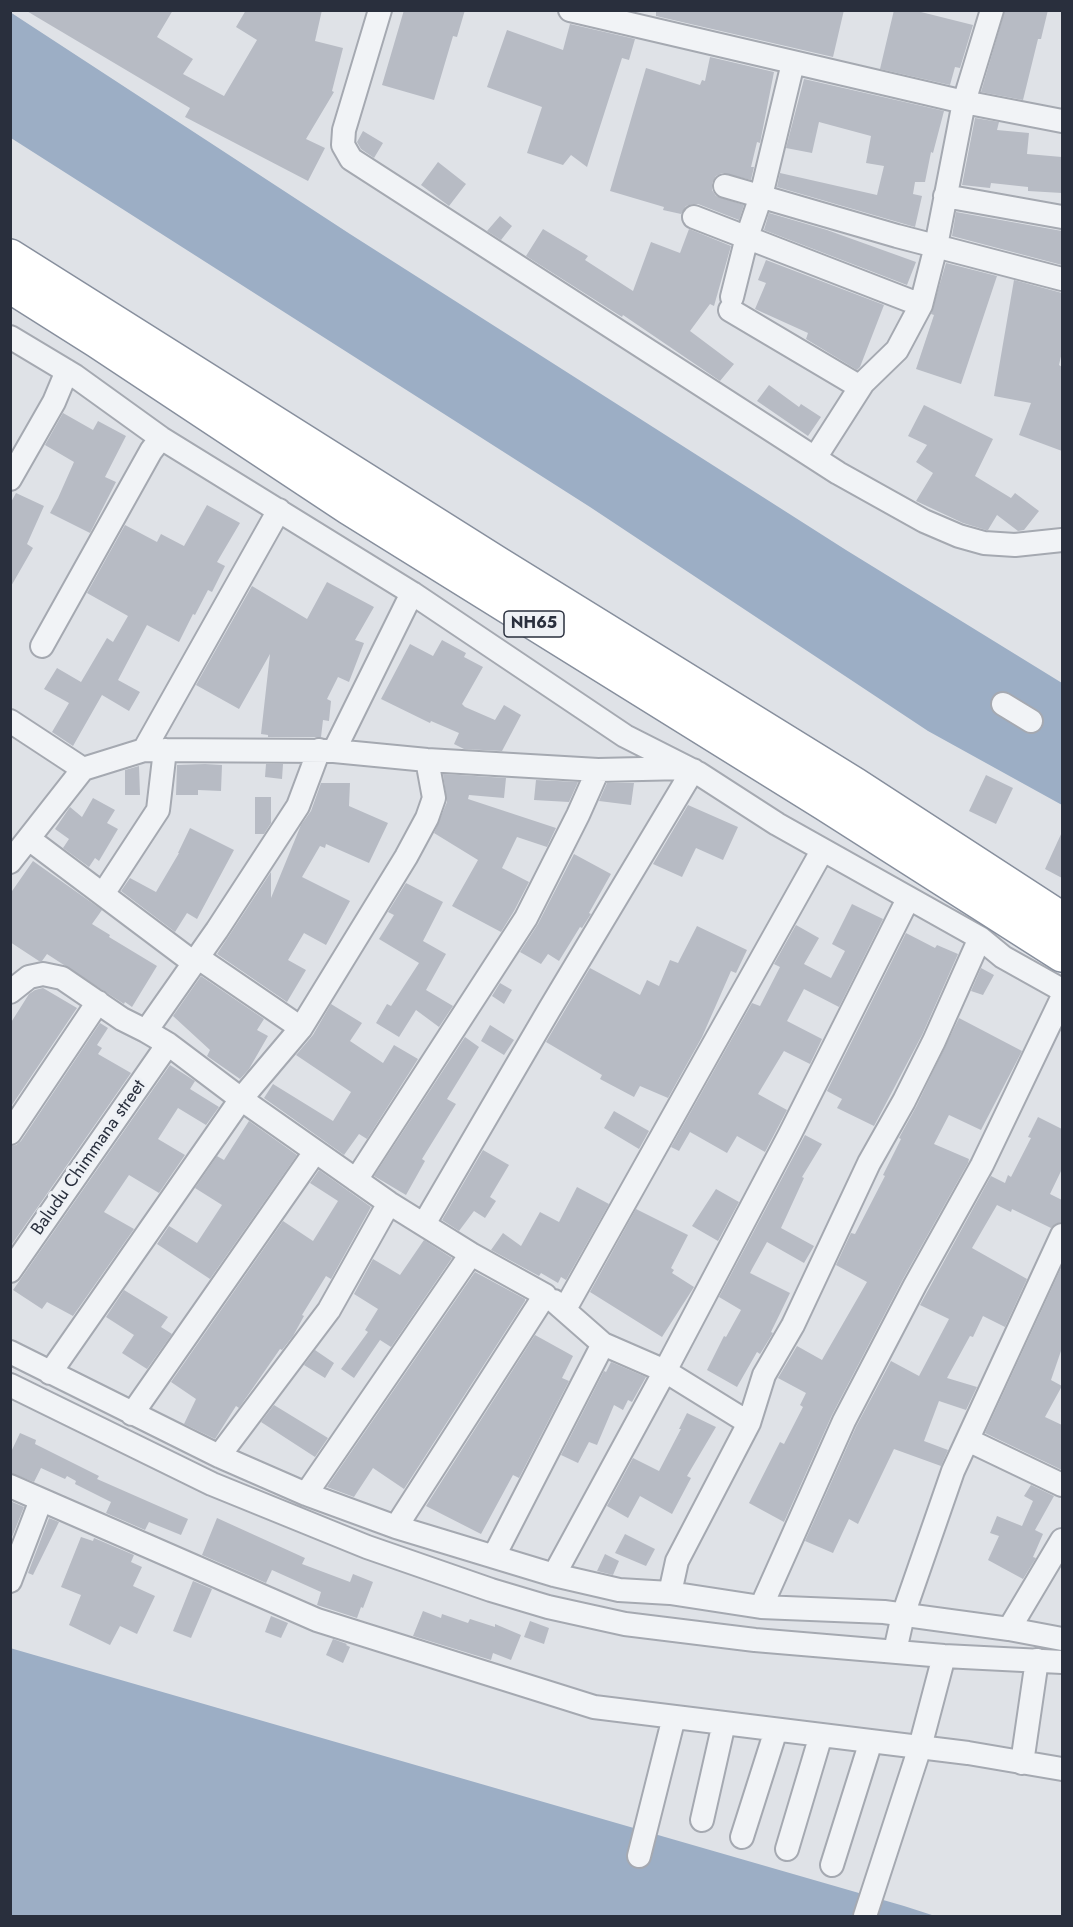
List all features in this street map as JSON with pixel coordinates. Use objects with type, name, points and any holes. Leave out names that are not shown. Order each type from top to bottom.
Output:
[{"type":"highway","name":"NH65","points":[[10,256],[497,563],[856,785],[1062,919]]},
{"type":"highway","name":"NH65","points":[[10,286],[349,508],[825,804],[1062,955]]},
{"type":"street","points":[[380,10],[344,130],[343,145],[351,159],[837,473],[924,521],[959,536],[984,543],[1015,545],[1062,540]]},
{"type":"street","points":[[570,10],[652,20],[793,63],[964,102],[1062,121]]},
{"type":"street","points":[[815,458],[860,387],[897,350],[921,305],[936,246],[964,102],[992,10]]},
{"type":"street","points":[[793,63],[761,196],[747,237],[731,303],[860,387]]},
{"type":"street","points":[[725,186],[1062,279]]},
{"type":"street","points":[[945,196],[1062,217]]},
{"type":"street","points":[[694,218],[921,305]]},
{"type":"street","points":[[10,337],[67,371],[161,438],[412,593],[625,736],[691,769],[822,851],[980,938],[1003,957],[1062,990]]},
{"type":"street","points":[[10,479],[54,402],[67,371]]},
{"type":"street","points":[[42,646],[145,462],[161,438]]},
{"type":"street","points":[[103,894],[158,810],[155,750],[279,510]]},
{"type":"street","points":[[146,1031],[298,806],[412,593]]},
{"type":"street","points":[[1003,704],[1031,721]]},
{"type":"street","points":[[10,721],[83,770]]},
{"type":"street","points":[[10,862],[83,770],[155,750],[326,750],[427,760],[598,770],[691,769]]},
{"type":"street","points":[[50,1373],[241,1099],[301,1028],[406,857],[427,818],[434,798],[427,760]]},
{"type":"street","points":[[424,1224],[691,769]]},
{"type":"street","points":[[356,1180],[526,918],[598,770]]},
{"type":"street","points":[[28,839],[196,960],[301,1028]]},
{"type":"street","points":[[565,1309],[822,851]]},
{"type":"street","points":[[554,1575],[790,1134],[908,899]]},
{"type":"street","points":[[670,1593],[677,1561],[749,1423],[764,1375],[793,1325],[869,1163],[929,1051],[980,938]]},
{"type":"street","points":[[10,992],[29,977],[43,974],[63,978],[122,1019],[168,1044],[241,1099],[389,1203],[471,1254],[545,1295],[565,1309],[603,1344],[665,1371],[749,1423]]},
{"type":"street","points":[[761,1607],[844,1421],[915,1285],[982,1165],[1062,998]]},
{"type":"street","points":[[10,1133],[98,1002]]},
{"type":"street","name":"Baludu Chimmana street","points":[[10,1271],[168,1044]]},
{"type":"street","points":[[132,1414],[315,1152]]},
{"type":"street","points":[[219,1456],[329,1310],[389,1203]]},
{"type":"street","points":[[895,1652],[903,1615],[953,1471],[1062,1235]]},
{"type":"street","points":[[306,1494],[471,1254]]},
{"type":"street","points":[[396,1527],[545,1295]]},
{"type":"street","points":[[494,1556],[603,1344]]},
{"type":"street","points":[[10,1352],[219,1456],[306,1494],[396,1527],[554,1575],[619,1590],[670,1593],[761,1607],[903,1615],[1062,1638]]},
{"type":"street","points":[[10,1385],[212,1484],[367,1547],[548,1607],[625,1624],[754,1640],[944,1656],[1062,1662]]},
{"type":"street","points":[[968,1440],[1062,1485]]},
{"type":"street","points":[[10,1486],[317,1620],[594,1707],[968,1753],[1062,1769]]},
{"type":"street","points":[[10,1581],[41,1500]]},
{"type":"street","points":[[1009,1629],[1062,1540]]},
{"type":"street","points":[[865,1917],[920,1747],[944,1656]]},
{"type":"street","points":[[1022,1763],[1037,1660]]},
{"type":"street","points":[[639,1856],[674,1717]]},
{"type":"street","points":[[702,1820],[724,1723]]},
{"type":"street","points":[[742,1837],[776,1730]]},
{"type":"street","points":[[787,1849],[821,1735]]},
{"type":"street","points":[[832,1865],[872,1741]]},
{"type":"water","points":[[10,12],[350,234],[846,550],[1062,683],[1062,805],[928,731],[590,507],[11,138]]},
{"type":"water","points":[[10,1648],[904,1906],[935,1916],[11,1916]]},
{"type":"building","points":[[25,10],[173,10],[157,37],[193,59],[183,74],[224,96],[257,40],[236,27],[246,10],[322,10],[315,41],[343,48],[332,91],[334,92],[306,139],[325,148],[308,181],[185,117],[190,108]]},
{"type":"building","points":[[404,10],[465,10],[457,37],[453,36],[434,100],[382,85]]},
{"type":"building","points":[[656,10],[844,10],[833,57],[656,16]]},
{"type":"building","points":[[894,10],[913,10],[973,25],[960,68],[955,67],[950,85],[880,69]]},
{"type":"building","points":[[1005,10],[1048,10],[1041,39],[1038,39],[1023,100],[981,92]]},
{"type":"building","points":[[570,24],[635,39],[629,60],[622,58],[587,167],[571,155],[563,165],[527,153],[542,107],[487,87],[507,30],[563,50]]},
{"type":"building","points":[[710,57],[774,72],[760,143],[757,142],[751,167],[754,167],[751,180],[722,173],[716,176],[712,183],[712,190],[716,196],[744,205],[739,220],[698,204],[686,206],[681,214],[663,210],[664,207],[610,191],[646,68],[700,85],[702,80],[705,81]]},
{"type":"building","points":[[804,79],[944,111],[933,153],[931,152],[925,182],[915,182],[913,194],[922,196],[915,227],[777,187],[780,173],[877,195],[884,166],[866,163],[871,136],[819,122],[812,153],[786,148]]},
{"type":"building","points":[[975,118],[999,122],[997,130],[1029,133],[1027,154],[1062,157],[1062,193],[1028,191],[1028,187],[991,183],[990,188],[962,185]]},
{"type":"building","points":[[363,131],[383,143],[374,158],[361,149],[357,142]]},
{"type":"building","points":[[438,162],[466,184],[449,206],[421,185]]},
{"type":"building","points":[[956,212],[1062,231],[1062,265],[952,236]]},
{"type":"building","points":[[769,213],[827,230],[916,262],[907,285],[764,230]]},
{"type":"building","points":[[500,216],[512,226],[501,240],[487,231]]},
{"type":"building","points":[[543,229],[588,256],[585,260],[633,291],[651,242],[680,253],[689,229],[731,246],[714,306],[710,304],[690,331],[734,364],[720,381],[623,315],[622,317],[526,256]]},
{"type":"building","points":[[766,260],[884,305],[857,370],[806,339],[808,333],[755,309],[766,283],[758,280]]},
{"type":"building","points":[[946,263],[997,276],[961,384],[916,369],[934,315],[931,314]]},
{"type":"building","points":[[1014,280],[1062,293],[1062,352],[1059,365],[1062,367],[1062,451],[1019,435],[1031,403],[994,396]]},
{"type":"building","points":[[769,385],[799,407],[801,404],[821,417],[808,436],[757,401]]},
{"type":"building","points":[[924,405],[993,439],[975,476],[1011,498],[1015,493],[1039,511],[1024,530],[1018,531],[997,515],[986,530],[963,523],[916,501],[933,473],[916,462],[927,445],[908,436]]},
{"type":"building","points":[[63,413],[93,430],[98,421],[126,436],[105,477],[116,482],[90,533],[50,513],[74,462],[45,445]]},
{"type":"building","points":[[16,493],[44,506],[27,544],[33,548],[10,588],[10,504]]},
{"type":"building","points":[[207,505],[240,523],[217,562],[225,566],[212,592],[208,590],[179,642],[147,625],[118,680],[140,692],[129,711],[102,695],[73,746],[52,732],[69,703],[44,689],[57,668],[81,682],[107,638],[113,642],[128,616],[87,593],[125,525],[157,542],[161,534],[184,546]]},
{"type":"building","points":[[327,582],[374,607],[355,640],[364,643],[349,682],[338,677],[327,699],[331,701],[329,721],[323,720],[321,737],[268,737],[268,735],[261,734],[270,654],[239,709],[196,685],[252,586],[307,619]]},
{"type":"building","points":[[442,640],[466,653],[464,657],[483,667],[462,704],[465,707],[495,720],[504,705],[521,715],[502,751],[464,749],[454,744],[459,733],[431,721],[430,723],[381,699],[410,644],[433,656]]},
{"type":"building","points":[[266,764],[283,764],[282,779],[265,777]]},
{"type":"building","points":[[177,765],[222,765],[221,791],[198,790],[198,795],[176,795]]},
{"type":"building","points":[[139,766],[140,795],[125,795],[125,770]]},
{"type":"building","points":[[443,774],[506,778],[504,798],[469,795],[468,799],[556,828],[547,847],[517,837],[502,868],[529,882],[501,932],[452,906],[478,860],[434,833],[447,802]]},
{"type":"building","points":[[986,775],[1013,788],[996,824],[969,811]]},
{"type":"building","points":[[536,780],[578,782],[569,802],[534,800]]},
{"type":"building","points":[[321,783],[350,783],[349,806],[388,823],[369,863],[326,844],[325,848],[320,846],[302,877],[350,901],[326,945],[304,933],[288,960],[306,970],[287,1002],[217,954],[271,872],[271,898],[301,825],[311,811]]},
{"type":"building","points":[[607,783],[634,783],[631,805],[599,801]]},
{"type":"building","points":[[255,797],[271,797],[271,823],[264,834],[255,834]]},
{"type":"building","points":[[93,798],[115,810],[107,823],[118,829],[99,861],[95,858],[89,867],[63,848],[69,839],[55,829],[70,807],[82,817]]},
{"type":"building","points":[[688,805],[738,827],[723,860],[696,848],[682,877],[653,864]]},
{"type":"building","points":[[190,828],[234,850],[197,919],[187,913],[175,932],[121,891],[130,878],[156,892],[179,853]]},
{"type":"building","points":[[1062,832],[1062,878],[1045,869]]},
{"type":"building","points":[[574,854],[611,874],[589,913],[591,914],[559,961],[548,954],[541,964],[520,952],[538,924]]},
{"type":"building","points":[[33,861],[102,910],[92,924],[157,966],[132,1007],[47,954],[42,961],[39,961],[10,942],[10,894]]},
{"type":"building","points":[[406,883],[443,902],[423,941],[446,954],[426,990],[453,1006],[439,1027],[416,1010],[399,1037],[376,1023],[387,1004],[391,1006],[419,963],[379,939],[394,915],[388,912]]},
{"type":"building","points":[[852,904],[883,919],[839,1007],[804,989],[787,1021],[822,1039],[810,1064],[784,1051],[758,1094],[787,1110],[765,1152],[737,1136],[727,1153],[690,1132],[679,1151],[671,1147],[752,1003],[760,1006],[780,967],[774,964],[796,925],[819,938],[804,964],[831,978],[845,951],[832,944]]},
{"type":"building","points":[[697,926],[747,950],[736,973],[731,971],[702,1037],[668,1098],[640,1086],[634,1097],[600,1079],[602,1075],[546,1042],[590,968],[640,995],[647,980],[659,986],[670,960],[678,963]]},
{"type":"building","points":[[906,933],[935,948],[937,945],[958,954],[922,1035],[874,1126],[837,1108],[842,1099],[827,1091]]},
{"type":"building","points":[[981,968],[994,975],[983,995],[971,991]]},
{"type":"building","points":[[201,976],[264,1019],[257,1030],[268,1036],[249,1069],[240,1079],[207,1056],[210,1050],[173,1016]]},
{"type":"building","points":[[500,983],[512,990],[504,1004],[492,996]]},
{"type":"building","points":[[43,988],[77,1008],[10,1108],[10,1024],[29,994]]},
{"type":"building","points":[[331,1004],[362,1023],[350,1041],[383,1063],[394,1045],[418,1059],[367,1139],[359,1134],[344,1155],[264,1098],[273,1084],[333,1121],[351,1092],[296,1055],[313,1035]]},
{"type":"building","points":[[959,1018],[1022,1051],[981,1130],[949,1115],[934,1144],[969,1159],[968,1163],[903,1279],[832,1415],[784,1522],[749,1503],[780,1442],[784,1444],[803,1407],[800,1405],[806,1393],[778,1378],[797,1346],[822,1360],[867,1282],[836,1265],[851,1233],[855,1234],[885,1176],[883,1175],[901,1139],[899,1138]]},
{"type":"building","points":[[100,1023],[108,1028],[97,1045],[102,1048],[98,1054],[131,1073],[10,1247],[10,1146],[21,1141]]},
{"type":"building","points":[[490,1025],[514,1040],[504,1055],[481,1041]]},
{"type":"building","points":[[465,1037],[479,1047],[447,1099],[456,1104],[422,1159],[425,1161],[406,1195],[374,1176]]},
{"type":"building","points":[[170,1065],[195,1081],[190,1089],[219,1107],[206,1125],[178,1108],[158,1139],[185,1155],[159,1193],[129,1175],[104,1212],[134,1229],[73,1316],[47,1302],[42,1309],[13,1290]]},
{"type":"building","points":[[614,1111],[649,1131],[639,1149],[604,1128]]},
{"type":"building","points":[[1038,1117],[1062,1129],[1062,1169],[1050,1194],[1062,1200],[1062,1222],[1051,1228],[1012,1209],[1011,1212],[997,1205],[972,1248],[1027,1279],[1005,1327],[983,1316],[973,1337],[970,1336],[947,1378],[977,1387],[966,1410],[939,1401],[924,1441],[948,1450],[941,1466],[894,1449],[858,1524],[849,1519],[833,1553],[805,1541],[856,1427],[891,1361],[919,1376],[949,1319],[920,1305],[991,1176],[1005,1183],[1008,1175],[1011,1177],[1031,1138],[1028,1137]]},
{"type":"building","points":[[249,1121],[297,1155],[210,1279],[157,1244],[169,1226],[197,1243],[222,1205],[195,1188],[217,1156],[224,1160]]},
{"type":"building","points":[[805,1135],[822,1144],[802,1177],[804,1178],[781,1228],[814,1246],[804,1263],[767,1242],[752,1269],[750,1273],[790,1293],[771,1332],[773,1333],[760,1354],[757,1352],[737,1387],[707,1370],[724,1336],[726,1337],[741,1310],[719,1297]]},
{"type":"building","points":[[483,1150],[509,1165],[490,1197],[496,1201],[485,1218],[474,1211],[459,1231],[442,1220]]},
{"type":"building","points":[[319,1170],[371,1207],[331,1279],[326,1276],[302,1315],[304,1316],[293,1336],[282,1350],[280,1349],[239,1408],[236,1406],[215,1439],[184,1424],[196,1399],[171,1382],[283,1221],[313,1241],[338,1201],[310,1183]]},
{"type":"building","points":[[577,1187],[609,1204],[566,1280],[561,1277],[558,1283],[541,1273],[539,1276],[491,1250],[503,1233],[521,1246],[540,1212],[559,1222]]},
{"type":"building","points":[[716,1189],[739,1202],[718,1241],[692,1226]]},
{"type":"building","points":[[636,1209],[688,1235],[671,1268],[674,1270],[672,1273],[694,1287],[662,1337],[590,1292]]},
{"type":"building","points":[[424,1240],[452,1258],[391,1347],[380,1340],[354,1378],[341,1369],[368,1332],[365,1330],[378,1309],[354,1294],[373,1259],[400,1275]]},
{"type":"building","points":[[1062,1266],[1062,1348],[1051,1380],[1062,1386],[1045,1417],[1062,1425],[1062,1470],[985,1433]]},
{"type":"building","points":[[475,1272],[525,1301],[404,1489],[373,1468],[354,1497],[327,1487]]},
{"type":"building","points":[[124,1290],[168,1317],[161,1327],[172,1334],[147,1369],[122,1353],[134,1335],[106,1317]]},
{"type":"building","points":[[535,1335],[573,1356],[562,1378],[569,1381],[519,1478],[513,1475],[481,1534],[426,1506]]},
{"type":"building","points":[[315,1350],[334,1363],[325,1378],[304,1365]]},
{"type":"building","points":[[611,1362],[646,1377],[632,1402],[628,1400],[623,1410],[614,1405],[597,1445],[589,1442],[578,1463],[561,1455],[604,1371],[606,1372]]},
{"type":"building","points":[[274,1405],[328,1438],[315,1457],[261,1422]]},
{"type":"building","points":[[687,1413],[716,1427],[687,1476],[691,1478],[672,1514],[640,1496],[628,1518],[607,1506],[633,1458],[659,1471]]},
{"type":"building","points":[[20,1433],[36,1440],[35,1444],[99,1476],[97,1479],[188,1519],[181,1535],[149,1522],[145,1530],[106,1513],[111,1502],[75,1484],[76,1481],[67,1476],[65,1479],[41,1468],[34,1482],[10,1473],[10,1454]]},
{"type":"building","points":[[1031,1485],[1054,1496],[1035,1530],[1043,1534],[1033,1557],[1036,1558],[1023,1579],[988,1560],[999,1536],[990,1533],[997,1516],[1022,1526],[1033,1501],[1024,1496]]},
{"type":"building","points":[[10,1501],[24,1507],[10,1542]]},
{"type":"building","points":[[49,1518],[59,1522],[33,1575],[28,1573]]},
{"type":"building","points":[[217,1518],[305,1558],[302,1564],[350,1582],[353,1574],[373,1582],[357,1618],[317,1605],[321,1592],[272,1570],[266,1583],[202,1555]]},
{"type":"building","points":[[625,1534],[655,1549],[646,1566],[615,1553]]},
{"type":"building","points":[[81,1537],[93,1541],[94,1538],[134,1555],[131,1562],[142,1567],[133,1586],[155,1596],[137,1634],[120,1626],[110,1645],[69,1625],[81,1595],[61,1587]]},
{"type":"building","points":[[605,1554],[619,1561],[613,1575],[597,1571]]},
{"type":"building","points":[[193,1581],[212,1589],[191,1638],[173,1631]]},
{"type":"building","points":[[423,1611],[441,1618],[442,1614],[468,1623],[470,1619],[495,1627],[495,1624],[521,1635],[511,1660],[493,1653],[491,1660],[413,1636]]},
{"type":"building","points":[[271,1616],[288,1623],[281,1638],[265,1632]]},
{"type":"building","points":[[530,1621],[549,1628],[544,1644],[524,1637]]},
{"type":"building","points":[[333,1639],[350,1647],[343,1663],[326,1655]]}]
